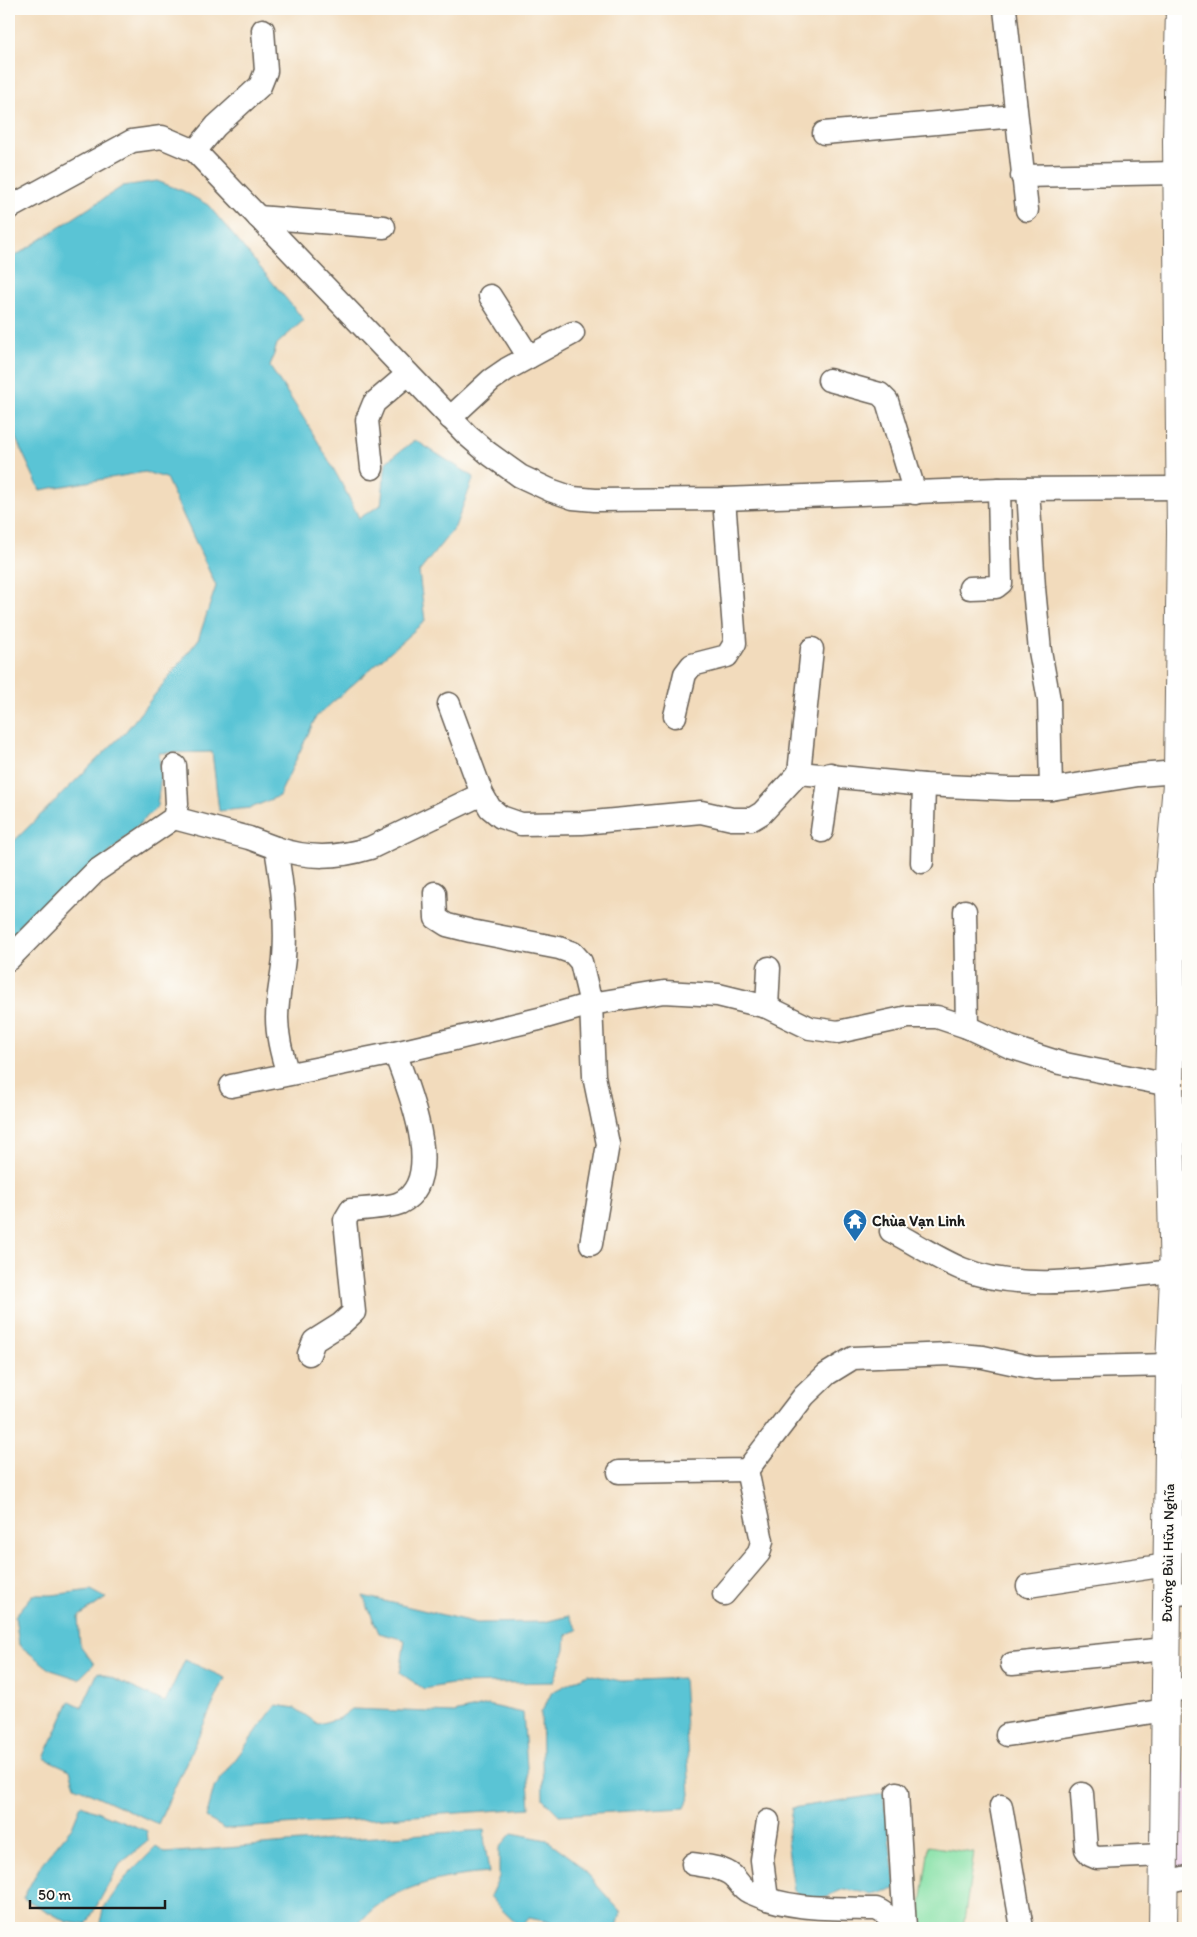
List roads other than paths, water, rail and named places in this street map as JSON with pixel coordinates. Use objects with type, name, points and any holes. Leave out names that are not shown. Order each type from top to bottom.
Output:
[{"type":"main road","name":"Đường Bùi Hữu Nghĩa","points":[[1163,1928],[1176,1880],[1163,1856],[1173,1697],[1166,1649],[1178,1594],[1167,1565],[1178,1528],[1170,1365],[1179,1274],[1169,1085],[1180,1001],[1169,880],[1183,732],[1183,216],[1177,173],[1183,141],[1180,9]]},
{"type":"street","points":[[1004,9],[1027,210]]},
{"type":"street","points":[[195,151],[216,126],[260,86],[266,71],[263,30]]},
{"type":"street","points":[[824,133],[1015,116]]},
{"type":"street","points":[[9,208],[132,141],[162,137],[195,151],[450,418],[488,453],[520,476],[573,498],[626,501],[915,494],[1028,489],[1184,462]]},
{"type":"street","points":[[1022,176],[1177,173]]},
{"type":"street","points":[[258,216],[384,227]]},
{"type":"street","points":[[490,296],[529,357]]},
{"type":"street","points":[[450,418],[491,380],[573,333]]},
{"type":"street","points":[[372,468],[367,420],[374,403],[408,374]]},
{"type":"street","points":[[829,380],[880,394],[887,401],[915,494]]},
{"type":"street","points":[[970,588],[996,587],[1001,583],[999,489]]},
{"type":"street","points":[[1028,489],[1036,615],[1048,700],[1051,789]]},
{"type":"street","points":[[675,716],[685,674],[692,664],[728,656],[735,643],[724,499]]},
{"type":"street","points":[[449,704],[482,794],[490,808],[501,816],[521,824],[582,823],[700,812],[732,819],[752,819],[762,813],[799,773],[812,649]]},
{"type":"street","points":[[9,958],[96,871],[174,818],[177,804],[175,766]]},
{"type":"street","points":[[799,773],[830,774],[924,785],[1009,790],[1051,789],[1130,776],[1178,772]]},
{"type":"street","points":[[822,831],[830,774]]},
{"type":"street","points":[[922,862],[924,785]]},
{"type":"street","points":[[174,818],[249,838],[296,855],[335,856],[351,854],[370,848],[482,794]]},
{"type":"street","points":[[276,848],[283,889],[284,927],[284,957],[276,1018],[279,1048],[288,1074]]},
{"type":"street","points":[[436,893],[436,918],[447,925],[471,932],[559,948],[573,953],[581,962],[591,1004],[594,1076],[608,1144],[590,1244]]},
{"type":"street","points":[[965,910],[967,1027]]},
{"type":"street","points":[[767,1007],[769,968]]},
{"type":"street","points":[[231,1086],[395,1053],[539,1019],[591,1004],[664,992],[718,996],[767,1007],[810,1028],[838,1032],[908,1017],[937,1017],[967,1027],[1010,1046],[1060,1063],[1169,1085]]},
{"type":"street","points":[[309,1354],[314,1340],[341,1324],[354,1312],[345,1220],[351,1210],[400,1203],[417,1189],[422,1170],[422,1143],[409,1090],[395,1053]]},
{"type":"street","points":[[891,1231],[962,1269],[991,1277],[1038,1284],[1179,1274]]},
{"type":"street","points":[[724,1594],[759,1553],[762,1541],[747,1470],[804,1396],[827,1374],[853,1358],[949,1354],[983,1358],[1035,1368],[1170,1365]]},
{"type":"street","points":[[619,1472],[747,1470]]},
{"type":"street","points":[[1028,1586],[1167,1565]]},
{"type":"street","points":[[1012,1664],[1166,1649]]},
{"type":"street","points":[[1007,1735],[1173,1697]]},
{"type":"street","points":[[898,1793],[905,1928]]},
{"type":"street","points":[[1082,1794],[1086,1849],[1090,1855],[1097,1858],[1163,1856]]},
{"type":"street","points":[[1000,1806],[1022,1928]]},
{"type":"street","points":[[767,1899],[762,1860],[768,1821]]},
{"type":"street","points":[[693,1864],[716,1868],[731,1875],[747,1891],[776,1902],[810,1909],[876,1909],[884,1912],[893,1928]]},
{"type":"water","points":[[157,181],[183,191],[208,205],[304,320],[277,344],[270,367],[318,441],[359,518],[381,505],[386,462],[415,440],[474,477],[455,527],[419,572],[425,621],[316,717],[279,796],[251,808],[219,811],[212,752],[159,753],[161,774],[157,807],[9,950],[9,846],[126,731],[198,640],[216,586],[166,478],[145,472],[40,490],[9,424],[9,260],[123,186]]},
{"type":"water","points":[[91,1590],[106,1598],[78,1617],[80,1645],[94,1664],[79,1679],[51,1670],[19,1645],[15,1616],[33,1595],[52,1595]]},
{"type":"water","points":[[363,1596],[477,1623],[544,1622],[569,1616],[578,1630],[566,1635],[565,1649],[554,1682],[451,1684],[424,1689],[400,1673],[405,1640],[379,1633]]},
{"type":"water","points":[[185,1660],[225,1678],[158,1824],[75,1786],[70,1770],[44,1758],[70,1701],[82,1707],[98,1672],[165,1702]]},
{"type":"water","points":[[588,1674],[621,1681],[683,1678],[690,1795],[685,1808],[559,1815],[543,1799],[541,1713],[552,1692]]},
{"type":"water","points":[[276,1705],[295,1708],[318,1724],[340,1718],[352,1709],[454,1713],[488,1705],[523,1713],[530,1808],[225,1829],[206,1818],[214,1788]]},
{"type":"water","points":[[883,1794],[896,1889],[872,1894],[844,1889],[825,1897],[806,1901],[794,1890],[787,1841],[792,1808]]},
{"type":"water","points":[[81,1805],[147,1831],[148,1841],[120,1864],[86,1925],[67,1922],[23,1898],[42,1863],[72,1827]]},
{"type":"water","points":[[485,1830],[484,1837],[489,1873],[434,1881],[398,1893],[368,1914],[356,1928],[99,1928],[103,1909],[126,1877],[156,1847],[165,1853]]},
{"type":"water","points":[[512,1833],[547,1840],[574,1860],[621,1912],[617,1928],[565,1928],[529,1918],[521,1928],[490,1896],[499,1877],[499,1848]]},
{"type":"place","name":"Chùa Vạn Linh","points":[[855,1242]]}]
